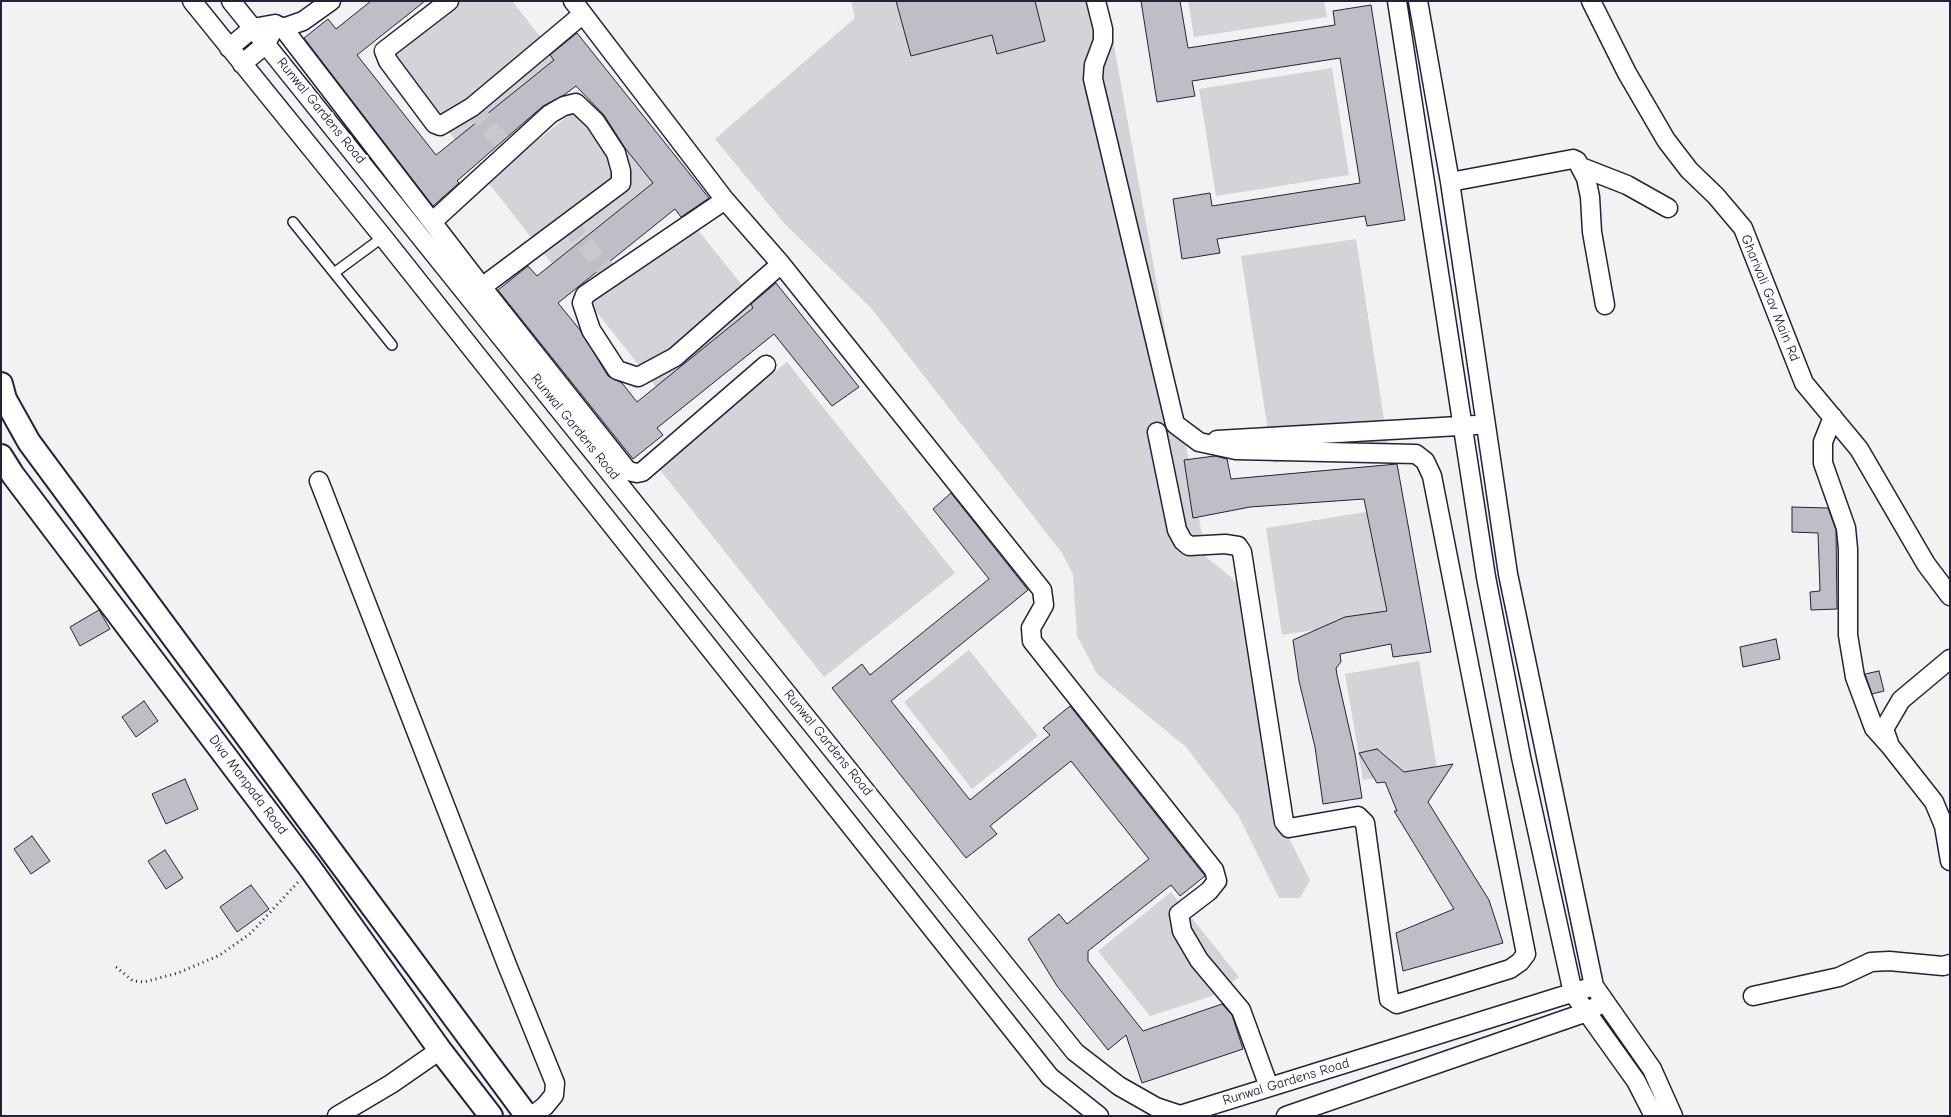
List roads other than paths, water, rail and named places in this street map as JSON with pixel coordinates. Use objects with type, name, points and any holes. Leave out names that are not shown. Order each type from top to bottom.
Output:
[{"type":"street","points":[[192,1],[383,236],[1050,1078],[1100,1116]]},
{"type":"street","name":"Runwal Gardens Road","points":[[231,1],[1075,1052],[1119,1086],[1156,1108],[1180,1115],[1594,986]]},
{"type":"street","points":[[229,48],[253,28],[279,26],[303,21],[331,1]]},
{"type":"street","points":[[449,1],[384,51],[388,61],[435,124],[440,126],[472,107],[578,8],[725,200],[781,264],[1042,590],[1044,606],[1032,628],[1032,641],[1214,870],[1217,881],[1210,891],[1179,914],[1182,931],[1199,960],[1241,1010],[1269,1087]]},
{"type":"street","points":[[1096,1],[1103,28],[1103,42],[1094,65],[1096,89],[1176,424],[1199,442],[1236,450],[1416,454],[1425,461],[1432,476],[1526,954],[1520,962],[1510,969],[1397,1004],[1389,999],[1365,823],[1358,816],[1289,828],[1284,822],[1242,552],[1238,546],[1225,544],[1189,546],[1182,541],[1177,530],[1157,432]]},
{"type":"street","points":[[1397,1],[1486,577],[1521,757],[1573,993],[1636,1080],[1654,1116]]},
{"type":"street","points":[[1418,1],[1450,182],[1508,574],[1594,986],[1652,1069],[1673,1116]]},
{"type":"street","name":"Gharivali Gav Main Rd","points":[[1591,1],[1626,73],[1666,140],[1689,170],[1716,196],[1743,228],[1804,383],[1859,449],[1926,564],[1950,596]]},
{"type":"street","points":[[242,64],[266,44],[279,26]]},
{"type":"street","points":[[279,26],[628,471],[642,472],[766,365]]},
{"type":"street","points":[[432,222],[550,114],[564,106],[576,103],[595,121],[616,153],[621,171],[621,183],[482,287]]},
{"type":"street","points":[[1450,182],[1573,159],[1581,167],[1627,185],[1668,208]]},
{"type":"street","points":[[1581,167],[1590,197],[1592,232],[1605,304]]},
{"type":"street","points":[[725,200],[585,295],[582,303],[591,330],[618,370],[638,377],[675,357],[781,264]]},
{"type":"street","points":[[1,384],[5,399],[29,442],[527,1116]]},
{"type":"street","points":[[1832,417],[1823,442],[1823,463],[1846,528],[1848,635],[1855,677],[1874,728],[1934,802],[1944,826],[1950,861]]},
{"type":"street","points":[[1199,442],[1486,424]]},
{"type":"street","name":"Diva Manpada Road","points":[[1,456],[13,475],[310,868],[440,1050],[491,1116]]},
{"type":"street","points":[[319,481],[507,965],[555,1083],[554,1095],[545,1106],[532,1116]]},
{"type":"street","points":[[1890,746],[1884,729],[1901,700],[1950,659]]},
{"type":"street","points":[[1753,996],[1839,977],[1871,962],[1890,961],[1943,966],[1950,964]]},
{"type":"street","points":[[1286,1116],[1587,1012],[1604,1002]]},
{"type":"street","points":[[342,1114],[391,1084],[440,1050]]},
{"type":"lane","points":[[293,222],[392,345]]},
{"type":"lane","points":[[334,273],[383,236]]},
{"type":"tunnel","points":[[472,107],[509,151]]},
{"type":"tunnel","points":[[568,223],[612,277]]}]
